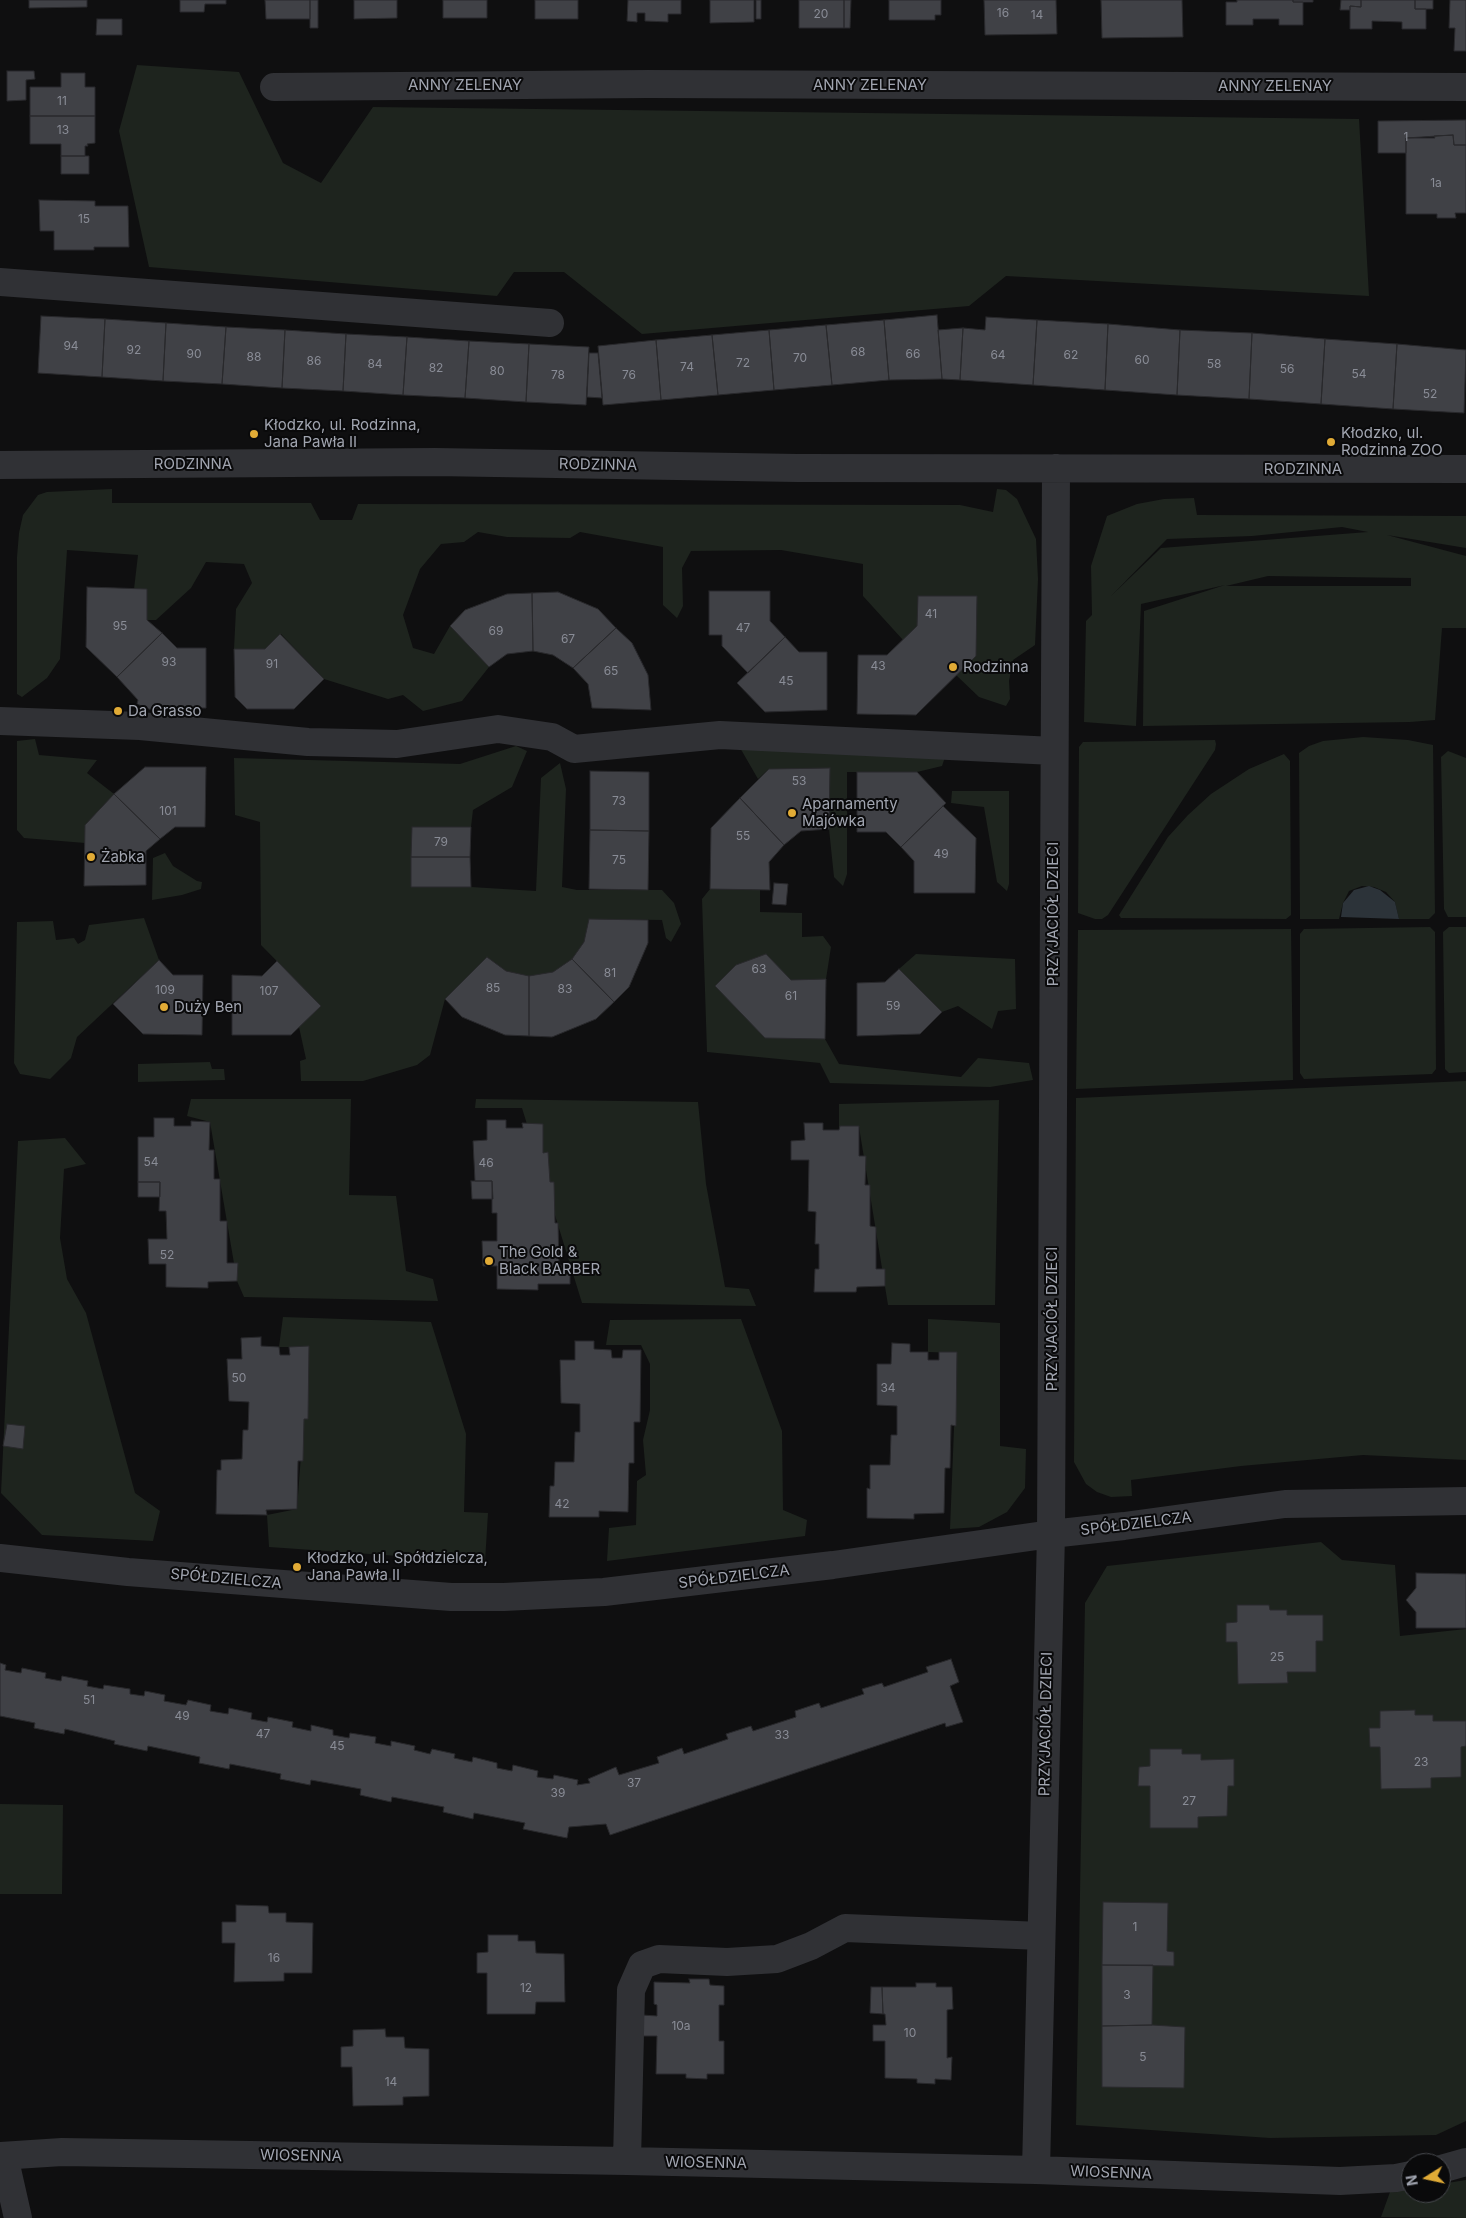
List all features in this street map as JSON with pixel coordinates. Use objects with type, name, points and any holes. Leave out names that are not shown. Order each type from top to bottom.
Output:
[{"type":"street","name":"ANNY ZELENAY","points":[[274,87],[668,84],[1466,87]]},
{"type":"street","points":[[0,282],[550,323]]},
{"type":"street","name":"RODZINNA","points":[[0,465],[435,462],[797,468],[1466,470]]},
{"type":"street","name":"PRZYJACIÓŁ DZIECI","points":[[1036,2170],[1051,1534],[1056,468]]},
{"type":"street","points":[[0,721],[140,726],[308,742],[398,744],[498,728],[552,737],[574,749],[720,735],[1054,751]]},
{"type":"street","name":"SPÓŁDZIELCZA","points":[[0,1558],[253,1582],[451,1597],[504,1597],[604,1592],[833,1566],[1051,1534],[1284,1504],[1466,1501]]},
{"type":"street","points":[[627,2161],[630,1990],[642,1965],[659,1959],[727,1962],[778,1959],[811,1946],[845,1928],[1041,1936]]},
{"type":"street","name":"WIOSENNA","points":[[2,2156],[62,2152],[627,2161],[1036,2170],[1340,2180],[1401,2177]]},
{"type":"street","points":[[2,2156],[18,2218]]},
{"type":"street","points":[[1451,2166],[1466,2162]]},
{"type":"shaded area","points":[[137,65],[239,72],[283,163],[321,183],[373,107],[1359,119],[1369,296],[1006,276],[969,306],[642,334],[564,272],[514,272],[497,296],[149,267],[119,131]]},
{"type":"shaded area","points":[[112,489],[112,503],[311,503],[320,520],[352,520],[358,504],[960,505],[993,512],[997,489],[1006,490],[1017,499],[1036,539],[1038,579],[1035,645],[1013,660],[1009,681],[1010,699],[1006,706],[979,697],[956,675],[976,656],[977,596],[918,596],[917,626],[903,640],[863,596],[863,564],[781,550],[691,551],[682,568],[683,606],[677,618],[663,605],[663,547],[580,532],[570,538],[507,537],[478,532],[464,542],[441,544],[420,569],[403,615],[413,648],[434,654],[450,626],[489,667],[462,701],[423,711],[403,695],[388,699],[324,679],[281,634],[265,649],[234,649],[236,609],[252,583],[244,564],[206,562],[191,588],[156,620],[147,620],[134,589],[138,555],[67,550],[60,659],[47,678],[22,697],[17,694],[17,557],[23,515],[38,495],[47,492]]},
{"type":"shaded area","points":[[1194,498],[1197,515],[1466,516],[1466,548],[1387,535],[1466,556],[1466,628],[1442,628],[1435,720],[1143,726],[1144,611],[1225,585],[1141,604],[1136,726],[1084,722],[1086,621],[1092,615],[1091,566],[1107,516],[1137,504],[1164,499]],"holes":[[[1342,527],[1368,532],[1161,548],[1111,596],[1167,539],[1252,536]],[[1268,576],[1411,578],[1411,586],[1226,586]]]},
{"type":"shaded area","points":[[1363,737],[1408,740],[1433,745],[1435,913],[1429,919],[1399,919],[1395,902],[1386,892],[1374,887],[1362,886],[1349,891],[1343,903],[1339,919],[1300,919],[1299,753],[1309,746],[1323,741]]},
{"type":"shaded area","points":[[35,739],[39,755],[97,760],[87,773],[114,794],[85,825],[85,843],[24,838],[17,830],[17,741]]},
{"type":"shaded area","points":[[1215,740],[1215,750],[1108,915],[1102,919],[1095,919],[1078,913],[1079,747],[1083,742]]},
{"type":"shaded area","points":[[516,746],[527,751],[512,787],[473,810],[471,827],[412,827],[411,887],[471,887],[536,891],[541,778],[560,763],[566,789],[562,887],[577,890],[662,890],[674,903],[681,924],[671,942],[666,938],[662,920],[589,919],[584,942],[572,959],[553,972],[529,976],[506,971],[487,957],[445,999],[430,1055],[417,1065],[363,1081],[301,1081],[300,1061],[306,1059],[299,1027],[321,1006],[261,945],[260,822],[235,815],[234,758],[460,764]]},
{"type":"shaded area","points":[[739,746],[946,754],[942,766],[917,772],[847,772],[847,874],[843,886],[834,877],[829,829],[830,768],[769,769],[758,779]]},
{"type":"shaded area","points":[[1448,751],[1466,758],[1466,917],[1448,917],[1444,909],[1441,757]]},
{"type":"shaded area","points":[[1284,754],[1290,761],[1291,915],[1286,919],[1121,918],[1119,915],[1168,837],[1188,815],[1211,794],[1249,769]]},
{"type":"shaded area","points":[[952,791],[1009,791],[1009,884],[1007,891],[997,882],[984,807],[951,803]]},
{"type":"shaded area","points":[[165,853],[173,866],[197,881],[202,882],[201,889],[182,895],[152,900],[153,858]]},
{"type":"shaded area","points":[[1369,886],[1380,890],[1395,902],[1399,919],[1341,917],[1343,903],[1354,890]]},
{"type":"shaded area","points":[[710,889],[760,890],[760,912],[802,913],[802,937],[823,936],[831,947],[826,979],[791,980],[803,1038],[825,1039],[839,1064],[961,1077],[978,1058],[1029,1063],[1033,1080],[990,1087],[830,1083],[820,1063],[707,1052],[702,899]]},
{"type":"shaded area","points":[[144,918],[159,960],[77,1037],[71,1058],[50,1079],[20,1074],[14,1063],[17,922],[53,921],[56,940],[74,938],[78,944],[85,940],[89,925]]},
{"type":"shaded area","points":[[1430,927],[1435,932],[1436,1069],[1432,1074],[1304,1079],[1300,1073],[1300,934],[1304,929]]},
{"type":"shaded area","points":[[1449,927],[1466,927],[1466,1072],[1449,1073],[1445,1069],[1443,932]]},
{"type":"shaded area","points":[[1291,929],[1293,1080],[1076,1089],[1078,930]]},
{"type":"shaded area","points":[[916,954],[1015,959],[1016,1009],[998,1011],[992,1029],[958,1006],[942,1012],[899,969]]},
{"type":"shaded area","points":[[210,1062],[212,1069],[224,1069],[225,1080],[138,1082],[138,1064]]},
{"type":"shaded area","points":[[1466,1081],[1466,1460],[1363,1455],[1241,1466],[1131,1480],[1132,1496],[1111,1497],[1097,1492],[1086,1484],[1074,1462],[1076,1098]]},
{"type":"shaded area","points":[[191,1099],[351,1099],[349,1195],[396,1196],[406,1271],[433,1279],[438,1301],[244,1297],[237,1281],[210,1122],[187,1116]]},
{"type":"shaded area","points":[[476,1099],[698,1102],[706,1184],[725,1287],[749,1289],[756,1306],[582,1303],[522,1108],[475,1108]]},
{"type":"shaded area","points":[[999,1100],[995,1305],[888,1305],[859,1127],[839,1130],[839,1104]]},
{"type":"shaded area","points":[[65,1138],[86,1164],[64,1169],[60,1238],[67,1279],[86,1313],[135,1493],[160,1511],[153,1541],[42,1535],[1,1493],[18,1141]]},
{"type":"shaded area","points":[[283,1317],[431,1322],[466,1434],[464,1512],[488,1513],[485,1562],[269,1547],[267,1515],[297,1509],[309,1347],[279,1347]]},
{"type":"shaded area","points":[[741,1319],[782,1431],[783,1510],[807,1520],[805,1536],[607,1561],[609,1528],[636,1525],[637,1481],[646,1475],[643,1440],[650,1410],[650,1364],[641,1345],[606,1345],[610,1320]]},
{"type":"shaded area","points":[[928,1319],[1000,1323],[1000,1446],[1026,1449],[1025,1488],[1007,1512],[979,1527],[950,1529],[957,1353],[928,1352]]},
{"type":"shaded area","points":[[1321,1542],[1342,1560],[1395,1565],[1400,1636],[1466,1629],[1466,2121],[1436,2135],[1270,2138],[1076,2125],[1085,1603],[1107,1566]]},
{"type":"shaded area","points":[[0,1804],[63,1805],[62,1894],[0,1894]]},
{"type":"shaded area","points":[[1466,2180],[1466,2218],[1381,2217],[1390,2192],[1401,2190],[1401,2203],[1451,2203],[1451,2182]]},
{"type":"building","points":[[29,0],[87,0],[87,7],[29,8]]},
{"type":"building","points":[[180,0],[226,0],[226,4],[205,4],[204,12],[180,12]]},
{"type":"building","points":[[265,0],[310,0],[310,19],[266,19]]},
{"type":"building","points":[[310,0],[318,0],[318,28],[310,28]]},
{"type":"building","points":[[354,0],[397,0],[397,18],[354,19]]},
{"type":"building","points":[[443,0],[487,0],[487,18],[443,18]]},
{"type":"building","points":[[535,0],[578,0],[578,19],[535,19]]},
{"type":"building","points":[[628,0],[681,0],[681,14],[668,14],[668,22],[645,21],[645,13],[637,13],[637,22],[627,21]]},
{"type":"building","points":[[710,0],[754,0],[754,22],[710,23]]},
{"type":"building","points":[[756,0],[761,0],[761,19],[756,19]]},
{"type":"building","points":[[799,0],[844,0],[844,28],[799,28]]},
{"type":"building","points":[[844,0],[851,0],[850,28],[844,28]]},
{"type":"building","points":[[889,0],[941,0],[941,15],[935,15],[935,20],[889,20]]},
{"type":"building","points":[[984,0],[1056,0],[1057,34],[985,35]]},
{"type":"building","points":[[1101,0],[1182,0],[1183,37],[1102,38]]},
{"type":"building","points":[[1237,0],[1293,0],[1293,2],[1303,2],[1303,25],[1279,25],[1279,19],[1253,19],[1253,25],[1226,25],[1226,2],[1237,2]]},
{"type":"building","points":[[1293,0],[1313,0],[1313,2],[1293,2]]},
{"type":"building","points":[[1341,0],[1361,0],[1361,7],[1350,6],[1350,10],[1340,10]]},
{"type":"building","points":[[1361,0],[1415,0],[1415,9],[1426,9],[1426,29],[1402,29],[1402,22],[1372,21],[1372,29],[1350,29],[1350,6],[1361,7]]},
{"type":"building","points":[[1415,0],[1433,0],[1433,9],[1415,9]]},
{"type":"building","points":[[1450,0],[1466,0],[1466,51],[1454,51],[1455,28],[1449,28]]},
{"type":"building","points":[[97,19],[122,19],[122,35],[96,35]]},
{"type":"building","points":[[7,71],[34,71],[35,79],[26,80],[26,100],[7,101]]},
{"type":"building","points":[[61,73],[85,73],[85,87],[95,87],[95,116],[30,116],[30,87],[61,87]]},
{"type":"building","points":[[30,116],[95,116],[95,143],[85,146],[85,156],[61,156],[61,144],[30,144]]},
{"type":"building","points":[[1466,120],[1466,145],[1454,145],[1453,135],[1434,136],[1435,138],[1406,138],[1406,153],[1378,153],[1378,121]]},
{"type":"building","points":[[1453,135],[1454,145],[1466,145],[1466,213],[1455,213],[1456,218],[1437,218],[1437,214],[1406,214],[1406,138]]},
{"type":"building","points":[[61,156],[89,156],[89,174],[61,174]]},
{"type":"building","points":[[39,200],[95,201],[95,206],[128,206],[129,247],[94,247],[94,250],[54,250],[54,231],[40,231]]},
{"type":"building","points":[[937,315],[942,379],[889,380],[884,320]]},
{"type":"building","points":[[41,316],[105,319],[102,377],[38,373]]},
{"type":"building","points":[[986,317],[1037,320],[1033,385],[960,380],[963,328],[985,330]]},
{"type":"building","points":[[105,319],[166,323],[163,381],[102,377]]},
{"type":"building","points":[[884,320],[889,380],[832,385],[826,325]]},
{"type":"building","points":[[1037,320],[1108,324],[1105,390],[1033,385]]},
{"type":"building","points":[[166,323],[226,327],[222,384],[163,381]]},
{"type":"building","points":[[1108,324],[1180,330],[1177,395],[1105,390]]},
{"type":"building","points":[[826,325],[832,385],[774,390],[769,330]]},
{"type":"building","points":[[226,327],[285,330],[282,388],[222,384]]},
{"type":"building","points":[[963,328],[960,380],[942,379],[938,330]]},
{"type":"building","points":[[285,330],[346,334],[343,391],[282,388]]},
{"type":"building","points":[[769,330],[774,390],[718,395],[712,335]]},
{"type":"building","points":[[1180,330],[1252,333],[1249,399],[1177,395]]},
{"type":"building","points":[[1252,333],[1325,339],[1321,404],[1249,399]]},
{"type":"building","points":[[346,334],[407,337],[403,395],[343,391]]},
{"type":"building","points":[[712,335],[718,395],[661,400],[656,340]]},
{"type":"building","points":[[407,337],[469,341],[465,398],[403,395]]},
{"type":"building","points":[[1325,339],[1397,344],[1393,409],[1321,404]]},
{"type":"building","points":[[656,340],[661,400],[603,405],[598,346]]},
{"type":"building","points":[[469,341],[529,344],[526,402],[465,398]]},
{"type":"building","points":[[529,344],[589,347],[586,405],[526,402]]},
{"type":"building","points":[[1397,344],[1466,350],[1464,413],[1393,409]]},
{"type":"building","points":[[589,353],[598,353],[602,398],[587,397]]},
{"type":"building","points":[[87,587],[147,589],[147,620],[162,633],[117,677],[86,647]]},
{"type":"building","points":[[709,591],[770,591],[770,621],[785,637],[748,673],[722,646],[722,635],[709,635]]},
{"type":"building","points":[[558,592],[598,609],[616,628],[573,668],[553,655],[533,651],[532,593]]},
{"type":"building","points":[[532,593],[533,651],[507,654],[489,667],[450,626],[465,610],[507,594]]},
{"type":"building","points":[[918,596],[977,596],[976,656],[916,715],[857,714],[858,655],[887,655],[917,626]]},
{"type":"building","points":[[616,628],[632,643],[648,675],[651,710],[592,708],[588,684],[573,668]]},
{"type":"building","points":[[162,633],[177,648],[206,648],[206,708],[158,708],[156,712],[137,704],[138,700],[117,677]]},
{"type":"building","points":[[280,634],[324,679],[294,709],[247,709],[235,697],[234,649],[265,649]]},
{"type":"building","points":[[785,637],[799,652],[827,652],[827,710],[765,712],[737,683]]},
{"type":"building","points":[[145,767],[206,767],[205,827],[175,827],[160,839],[114,794]]},
{"type":"building","name":"Aparnamenty Majówka","points":[[830,768],[829,829],[801,831],[784,845],[740,798],[769,769]]},
{"type":"building","points":[[590,771],[649,772],[649,831],[590,830]]},
{"type":"building","points":[[857,772],[917,772],[946,803],[901,847],[886,832],[857,832]]},
{"type":"building","points":[[114,794],[160,839],[146,851],[146,885],[84,886],[85,825]]},
{"type":"building","points":[[740,798],[784,845],[769,862],[770,890],[710,889],[711,828]]},
{"type":"building","points":[[943,806],[976,838],[975,893],[914,893],[914,861],[901,847]]},
{"type":"building","points":[[412,827],[471,827],[470,857],[411,857]]},
{"type":"building","points":[[590,830],[649,831],[648,890],[589,889]]},
{"type":"building","points":[[411,857],[470,857],[471,887],[411,887]]},
{"type":"building","points":[[774,883],[788,884],[786,905],[772,904]]},
{"type":"building","points":[[589,919],[648,920],[648,943],[629,987],[614,1002],[572,959],[584,942]]},
{"type":"building","points":[[766,954],[791,980],[826,979],[825,1039],[765,1038],[715,986],[736,965]]},
{"type":"building","points":[[487,957],[506,971],[529,976],[529,1036],[505,1035],[462,1017],[445,999]]},
{"type":"building","points":[[572,959],[614,1002],[596,1019],[552,1037],[529,1036],[529,976],[553,972]]},
{"type":"building","points":[[159,960],[173,975],[203,975],[202,1035],[143,1034],[113,1004]]},
{"type":"building","points":[[277,961],[321,1006],[291,1035],[232,1035],[232,975],[262,976]]},
{"type":"building","points":[[899,969],[942,1012],[920,1034],[857,1036],[857,983],[885,982]]},
{"type":"building","points":[[154,1118],[174,1118],[174,1126],[191,1126],[191,1121],[210,1122],[209,1150],[214,1150],[214,1179],[220,1179],[220,1221],[227,1221],[227,1263],[238,1263],[237,1281],[208,1282],[208,1288],[166,1287],[166,1264],[149,1264],[148,1239],[167,1239],[166,1211],[159,1211],[160,1182],[138,1182],[138,1137],[154,1137]]},
{"type":"building","points":[[487,1120],[506,1120],[506,1128],[523,1128],[522,1123],[543,1124],[543,1153],[548,1152],[550,1182],[554,1182],[555,1223],[558,1223],[559,1265],[570,1265],[570,1284],[538,1284],[538,1290],[497,1289],[497,1266],[483,1266],[482,1241],[497,1241],[497,1213],[492,1213],[492,1181],[475,1181],[473,1141],[487,1140]]},
{"type":"building","points":[[804,1123],[823,1123],[823,1130],[839,1130],[840,1126],[859,1126],[859,1156],[866,1156],[865,1185],[870,1185],[870,1226],[876,1227],[876,1269],[885,1269],[885,1286],[857,1287],[856,1292],[814,1292],[815,1269],[819,1269],[819,1244],[815,1244],[816,1212],[808,1211],[809,1160],[791,1160],[791,1141],[805,1140]]},
{"type":"building","points":[[471,1181],[492,1181],[493,1199],[472,1199]]},
{"type":"building","points":[[138,1182],[160,1182],[160,1197],[138,1197]]},
{"type":"building","points":[[261,1337],[261,1346],[279,1347],[280,1355],[290,1355],[289,1347],[309,1346],[308,1419],[304,1419],[303,1461],[298,1461],[297,1509],[266,1510],[267,1515],[216,1514],[217,1470],[221,1470],[221,1460],[242,1459],[243,1430],[248,1430],[249,1402],[229,1401],[227,1359],[242,1359],[241,1338]]},
{"type":"building","points":[[575,1341],[594,1341],[594,1349],[611,1350],[612,1358],[622,1358],[623,1350],[641,1350],[640,1422],[634,1422],[634,1463],[629,1463],[628,1512],[599,1511],[599,1517],[549,1517],[550,1486],[554,1486],[555,1462],[574,1462],[575,1432],[580,1432],[580,1404],[561,1403],[560,1360],[575,1360]]},
{"type":"building","points":[[892,1343],[910,1344],[910,1352],[928,1352],[928,1360],[939,1360],[939,1352],[957,1352],[956,1426],[951,1425],[950,1468],[945,1468],[944,1513],[914,1514],[914,1519],[867,1518],[867,1488],[870,1489],[870,1465],[890,1465],[891,1435],[897,1435],[897,1406],[877,1405],[877,1364],[891,1364]]},
{"type":"building","points":[[7,1424],[25,1426],[23,1449],[3,1446]]},
{"type":"building","points":[[1416,1573],[1466,1574],[1466,1628],[1416,1628],[1416,1612],[1406,1600],[1416,1588]]},
{"type":"building","points":[[1237,1605],[1269,1605],[1270,1610],[1287,1610],[1287,1615],[1323,1615],[1323,1641],[1316,1641],[1316,1672],[1287,1672],[1288,1683],[1238,1684],[1237,1642],[1226,1642],[1226,1623],[1237,1622]]},
{"type":"building","points":[[951,1659],[959,1682],[950,1686],[963,1722],[946,1727],[945,1723],[610,1835],[606,1824],[569,1827],[567,1838],[523,1829],[525,1823],[474,1813],[473,1819],[443,1812],[444,1807],[392,1797],[391,1802],[360,1795],[361,1789],[311,1780],[310,1785],[280,1779],[281,1774],[230,1764],[229,1769],[199,1763],[200,1757],[148,1746],[147,1751],[114,1744],[115,1741],[65,1729],[64,1734],[34,1728],[35,1723],[0,1716],[0,1663],[6,1665],[5,1670],[21,1673],[22,1668],[46,1673],[45,1678],[61,1681],[62,1676],[88,1681],[87,1686],[103,1689],[104,1685],[130,1689],[130,1694],[144,1696],[145,1691],[165,1695],[164,1701],[186,1705],[188,1700],[211,1705],[210,1711],[228,1714],[229,1708],[252,1713],[251,1719],[267,1722],[268,1717],[293,1722],[292,1727],[311,1731],[311,1725],[333,1730],[333,1735],[349,1738],[350,1733],[376,1737],[375,1743],[391,1746],[391,1741],[415,1746],[414,1750],[430,1754],[432,1749],[455,1754],[454,1758],[472,1762],[473,1757],[497,1763],[497,1768],[512,1771],[513,1765],[538,1771],[537,1777],[553,1779],[554,1775],[578,1780],[577,1785],[590,1783],[588,1779],[616,1767],[619,1775],[659,1763],[657,1757],[682,1748],[684,1754],[728,1739],[726,1734],[751,1726],[753,1731],[796,1717],[795,1711],[819,1703],[821,1708],[864,1694],[862,1689],[882,1683],[884,1687],[928,1672],[926,1667]]},
{"type":"building","points":[[1415,1710],[1415,1715],[1433,1715],[1433,1721],[1466,1721],[1466,1746],[1461,1747],[1461,1777],[1431,1778],[1431,1788],[1381,1789],[1380,1747],[1370,1747],[1369,1728],[1380,1728],[1380,1711]]},
{"type":"building","points":[[1150,1749],[1182,1749],[1182,1754],[1201,1754],[1201,1760],[1234,1759],[1234,1786],[1228,1786],[1227,1816],[1198,1817],[1198,1828],[1150,1828],[1150,1786],[1138,1786],[1139,1767],[1150,1766]]},
{"type":"building","points":[[1103,1902],[1168,1903],[1167,1951],[1174,1952],[1174,1966],[1102,1965]]},
{"type":"building","points":[[236,1905],[268,1906],[269,1913],[286,1913],[286,1922],[313,1923],[312,1973],[284,1973],[284,1981],[234,1982],[235,1943],[222,1943],[222,1922],[236,1922]]},
{"type":"building","points":[[488,1935],[518,1935],[518,1941],[535,1941],[536,1953],[564,1954],[565,2002],[536,2002],[535,2014],[487,2014],[487,1973],[477,1973],[477,1953],[488,1952]]},
{"type":"building","points":[[1102,1965],[1153,1965],[1152,2025],[1102,2026]]},
{"type":"building","points":[[689,1979],[709,1979],[710,1985],[724,1986],[724,2005],[719,2005],[719,2041],[724,2041],[724,2074],[707,2074],[707,2079],[686,2078],[686,2074],[656,2074],[657,2036],[643,2036],[642,2015],[657,2016],[657,2005],[654,2004],[654,1982],[690,1983]]},
{"type":"building","points":[[916,1983],[936,1983],[936,1987],[952,1987],[953,2009],[947,2010],[947,2058],[952,2057],[951,2080],[935,2079],[935,2084],[917,2083],[917,2079],[885,2078],[885,2041],[873,2041],[873,2025],[886,2025],[885,2014],[883,2014],[882,1987],[916,1987]]},
{"type":"building","points":[[871,1987],[882,1987],[883,2014],[870,2013]]},
{"type":"building","points":[[1152,2025],[1185,2027],[1184,2088],[1102,2087],[1102,2026]]},
{"type":"building","points":[[385,2029],[386,2037],[404,2037],[405,2048],[429,2049],[429,2096],[403,2097],[403,2105],[353,2106],[352,2067],[341,2067],[341,2047],[353,2046],[353,2030]]},
{"type":"place","name":"Kłodzko, ul. Rodzinna, Jana Pawła II","points":[[254,434]]},
{"type":"place","name":"Kłodzko, ul. Rodzinna ZOO","points":[[1331,442]]},
{"type":"place","name":"Rodzinna","points":[[953,667]]},
{"type":"place","name":"Da Grasso","points":[[118,711]]},
{"type":"place","name":"Aparnamenty Majówka","points":[[792,813]]},
{"type":"place","name":"Żabka","points":[[91,857]]},
{"type":"place","name":"Duży Ben","points":[[164,1007]]},
{"type":"place","name":"The Gold & Black BARBER","points":[[489,1261]]},
{"type":"place","name":"Kłodzko, ul. Spółdzielcza, Jana Pawła II","points":[[297,1567]]}]
